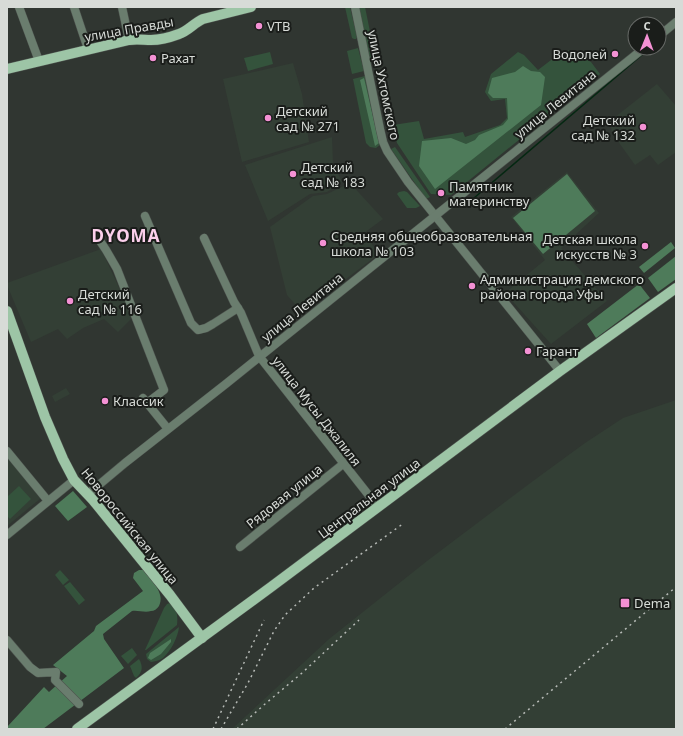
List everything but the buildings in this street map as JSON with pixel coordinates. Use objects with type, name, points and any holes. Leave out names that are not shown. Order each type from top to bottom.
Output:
[{"type":"main road","name":"улица Правды","points":[[7,68],[129,40],[154,40],[178,34],[187,30],[203,18],[251,7]]},
{"type":"main road","name":"Центральная улица","points":[[77,729],[676,288]]},
{"type":"main road","name":"Новороссийская улица","points":[[7,312],[46,417],[63,459],[74,480],[88,494],[170,595],[202,638]]},
{"type":"street","points":[[19,7],[39,61]]},
{"type":"street","points":[[74,7],[88,50]]},
{"type":"street","points":[[122,7],[129,40]]},
{"type":"street","name":"улица Ухтомского","points":[[355,7],[383,142],[387,151],[394,163],[435,216],[560,372]]},
{"type":"street","points":[[667,29],[676,22]]},
{"type":"street","name":"улица Левитана","points":[[88,494],[634,56]]},
{"type":"street","points":[[145,216],[191,323],[198,330],[206,328],[238,308]]},
{"type":"street","name":"улица Мусы Джалиля","points":[[204,238],[238,308],[259,356],[378,507]]},
{"type":"street","points":[[100,241],[117,269],[164,390],[145,400],[168,429]]},
{"type":"street","points":[[7,451],[48,501]]},
{"type":"street","name":"Рядовая улица","points":[[240,547],[343,464]]},
{"type":"street","points":[[7,535],[74,480]]},
{"type":"street","points":[[7,640],[38,674],[56,672],[55,680],[79,704]]},
{"type":"shaded area","name":"Детский сад № 271","points":[[293,63],[302,94],[309,142],[242,162],[223,79]]},
{"type":"shaded area","name":"Детский сад № 132","points":[[657,84],[676,106],[676,152],[658,165],[650,155],[635,165],[612,133],[610,121]]},
{"type":"shaded area","name":"Детский сад № 183","points":[[332,137],[333,163],[342,182],[327,192],[310,194],[268,221],[245,165]]},
{"type":"shaded area","points":[[567,172],[599,213],[561,248],[607,301],[551,344],[505,293],[545,260],[511,217]]},
{"type":"shaded area","name":"Средняя общеобразовательная школа № 103","points":[[350,183],[383,219],[364,233],[379,254],[302,312],[287,295],[270,227],[313,196],[327,194]]},
{"type":"shaded area","name":"Детский сад № 116","points":[[101,249],[133,317],[118,332],[104,319],[83,328],[67,339],[58,329],[31,342],[7,283]]},
{"type":"shaded area","points":[[66,388],[70,394],[55,402],[52,396]]},
{"type":"shaded area","points":[[676,400],[676,729],[232,729],[329,639],[427,561],[533,481],[585,443],[623,418]]},
{"type":"shaded area","points":[[7,456],[41,498],[7,526]]},
{"type":"green space","points":[[345,7],[350,7],[357,37],[356,39],[352,38]]},
{"type":"green space","points":[[357,7],[365,7],[376,61],[369,63]]},
{"type":"green space","points":[[358,48],[364,71],[352,74],[347,51]]},
{"type":"green space","points":[[569,50],[591,62],[600,74],[451,195],[431,194],[397,143],[393,125],[419,121],[424,139],[463,132],[465,137],[500,125],[507,118],[505,99],[491,101],[485,92],[491,74],[518,52],[524,55],[538,70],[555,57],[557,60]]},
{"type":"green space","points":[[270,52],[273,64],[248,71],[244,58]]},
{"type":"green space","points":[[523,66],[531,71],[540,72],[545,77],[541,105],[435,189],[419,166],[422,141],[451,138],[466,144],[475,140],[479,135],[503,125],[508,119],[507,98],[493,98],[488,93],[492,78],[515,72]]},
{"type":"green space","points":[[365,76],[381,144],[376,148],[370,147],[366,143],[353,79]]},
{"type":"green space","points":[[364,78],[379,143],[375,146],[360,80]]},
{"type":"green space","points":[[395,147],[430,197],[426,199],[391,149]]},
{"type":"green space","points":[[567,174],[595,211],[543,254],[513,218]]},
{"type":"green space","points":[[404,191],[407,192],[420,206],[416,208],[407,208],[397,194]]},
{"type":"green space","points":[[671,242],[675,248],[644,273],[639,267]]},
{"type":"green space","points":[[676,256],[676,279],[658,292],[648,278]]},
{"type":"green space","points":[[639,284],[650,298],[596,338],[587,324]]},
{"type":"green space","points":[[19,486],[31,499],[10,519],[7,516],[7,497]]},
{"type":"green space","points":[[73,491],[87,507],[68,521],[55,506]]},
{"type":"green space","points":[[60,570],[69,580],[63,585],[55,575]]},
{"type":"green space","points":[[139,570],[143,570],[156,586],[159,591],[161,601],[159,606],[153,611],[132,611],[103,634],[104,639],[124,668],[43,729],[7,729],[7,727],[44,687],[49,692],[67,676],[53,665],[94,631],[96,626],[143,591],[133,578],[134,573]]},
{"type":"green space","points":[[70,582],[85,600],[79,605],[64,586]]},
{"type":"green space","points":[[170,603],[176,612],[177,625],[145,650],[164,608]]},
{"type":"green space","points":[[179,627],[174,644],[162,659],[151,662],[147,659],[146,654]]},
{"type":"green space","points":[[171,639],[171,642],[161,654],[151,660],[148,658],[150,653]]},
{"type":"green space","points":[[132,648],[137,655],[128,664],[121,656]]},
{"type":"green space","points":[[139,659],[142,669],[136,678],[130,666]]},
{"type":"waterway","points":[[474,198],[641,56]]},
{"type":"railway","points":[[221,729],[248,683],[274,631],[285,615],[314,588],[404,523]]},
{"type":"railway","points":[[505,729],[676,587]]},
{"type":"railway","points":[[213,729],[264,620]]},
{"type":"railway","points":[[237,729],[302,673],[359,620]]},
{"type":"place","name":"VTB","points":[[259,26]]},
{"type":"place","name":"Водолей","points":[[615,54]]},
{"type":"place","name":"Рахат","points":[[153,58]]},
{"type":"place","name":"Детский сад № 271","points":[[268,118]]},
{"type":"place","name":"Детский сад № 132","points":[[643,127]]},
{"type":"place","name":"Детский сад № 183","points":[[293,174]]},
{"type":"place","name":"Памятник материнству","points":[[441,193]]},
{"type":"place","name":"Средняя общеобразовательная школа № 103","points":[[323,243]]},
{"type":"place","name":"Детская школа искусств № 3","points":[[645,246]]},
{"type":"place","name":"Администрация демского района города Уфы","points":[[472,286]]},
{"type":"place","name":"Детский сад № 116","points":[[70,301]]},
{"type":"place","name":"Гарант","points":[[528,351]]},
{"type":"place","name":"Классик","points":[[105,401]]},
{"type":"place","name":"Dema","points":[[625,603]]},
{"type":"district","name":"DYOMA","points":[[126,236]]}]
